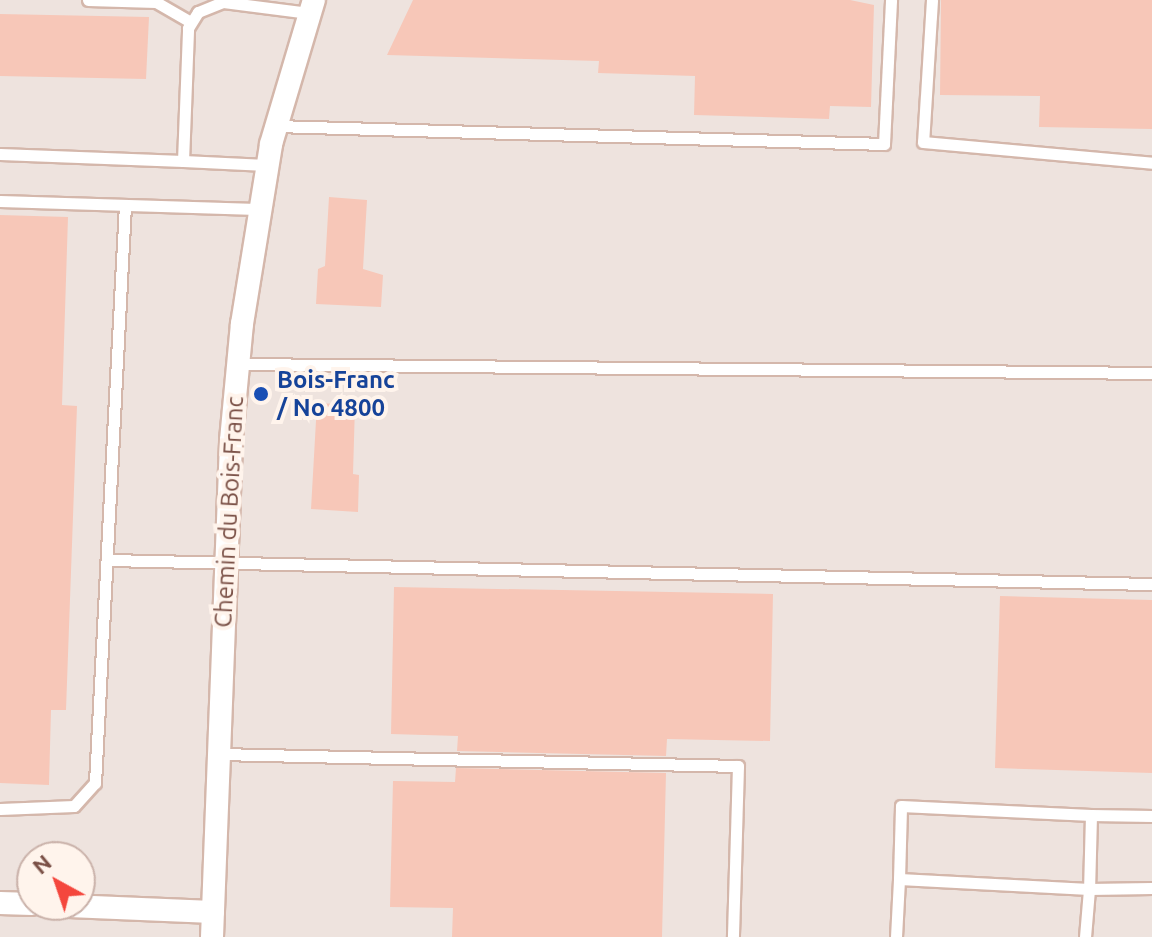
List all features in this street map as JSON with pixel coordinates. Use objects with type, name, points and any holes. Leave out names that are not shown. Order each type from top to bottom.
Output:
[{"type":"street","name":"Chemin du Bois-Franc","points":[[212,937],[225,564],[238,364],[257,209],[266,165],[312,6]]},
{"type":"street","points":[[96,907],[213,912]]},
{"type":"lane","points":[[88,0],[156,2],[190,22]]},
{"type":"lane","points":[[275,126],[884,144],[891,0]]},
{"type":"lane","points":[[932,0],[923,142],[1152,163]]},
{"type":"lane","points":[[183,161],[190,22],[198,12],[223,2],[312,6]]},
{"type":"lane","points":[[0,154],[266,165]]},
{"type":"lane","points":[[0,201],[257,209]]},
{"type":"lane","points":[[0,809],[74,806],[95,783],[125,205]]},
{"type":"lane","points":[[238,364],[1152,373]]},
{"type":"lane","points":[[108,560],[1152,584]]},
{"type":"lane","points":[[218,754],[738,766],[733,937]]},
{"type":"lane","points":[[896,937],[901,806],[1152,816]]},
{"type":"lane","points":[[1085,937],[1091,815]]},
{"type":"lane","points":[[899,879],[1089,889],[1152,888]]},
{"type":"shaded area","points":[[0,0],[1152,0],[1152,937],[0,937]]},
{"type":"building","points":[[413,0],[850,0],[874,5],[871,107],[830,106],[829,119],[694,115],[695,76],[598,73],[599,61],[387,55]]},
{"type":"building","points":[[941,0],[1152,0],[1152,129],[1039,127],[1040,96],[940,95]]},
{"type":"building","points":[[0,14],[149,17],[146,79],[0,76]]},
{"type":"building","points":[[329,197],[367,200],[363,269],[383,275],[381,307],[316,304],[318,269],[325,266]]},
{"type":"building","points":[[0,215],[68,217],[62,405],[77,406],[66,710],[51,710],[49,785],[0,783]]},
{"type":"building","points":[[317,403],[355,405],[353,474],[359,475],[358,512],[311,509]]},
{"type":"building","points":[[394,587],[773,594],[770,741],[667,739],[666,756],[457,751],[458,736],[391,734]]},
{"type":"building","points":[[1000,596],[1152,600],[1152,773],[995,768]]},
{"type":"building","points":[[456,768],[666,773],[662,937],[452,937],[453,908],[390,907],[393,781],[455,782]]},
{"type":"place","name":"Bois-Franc / No 4800","points":[[261,394]]}]
